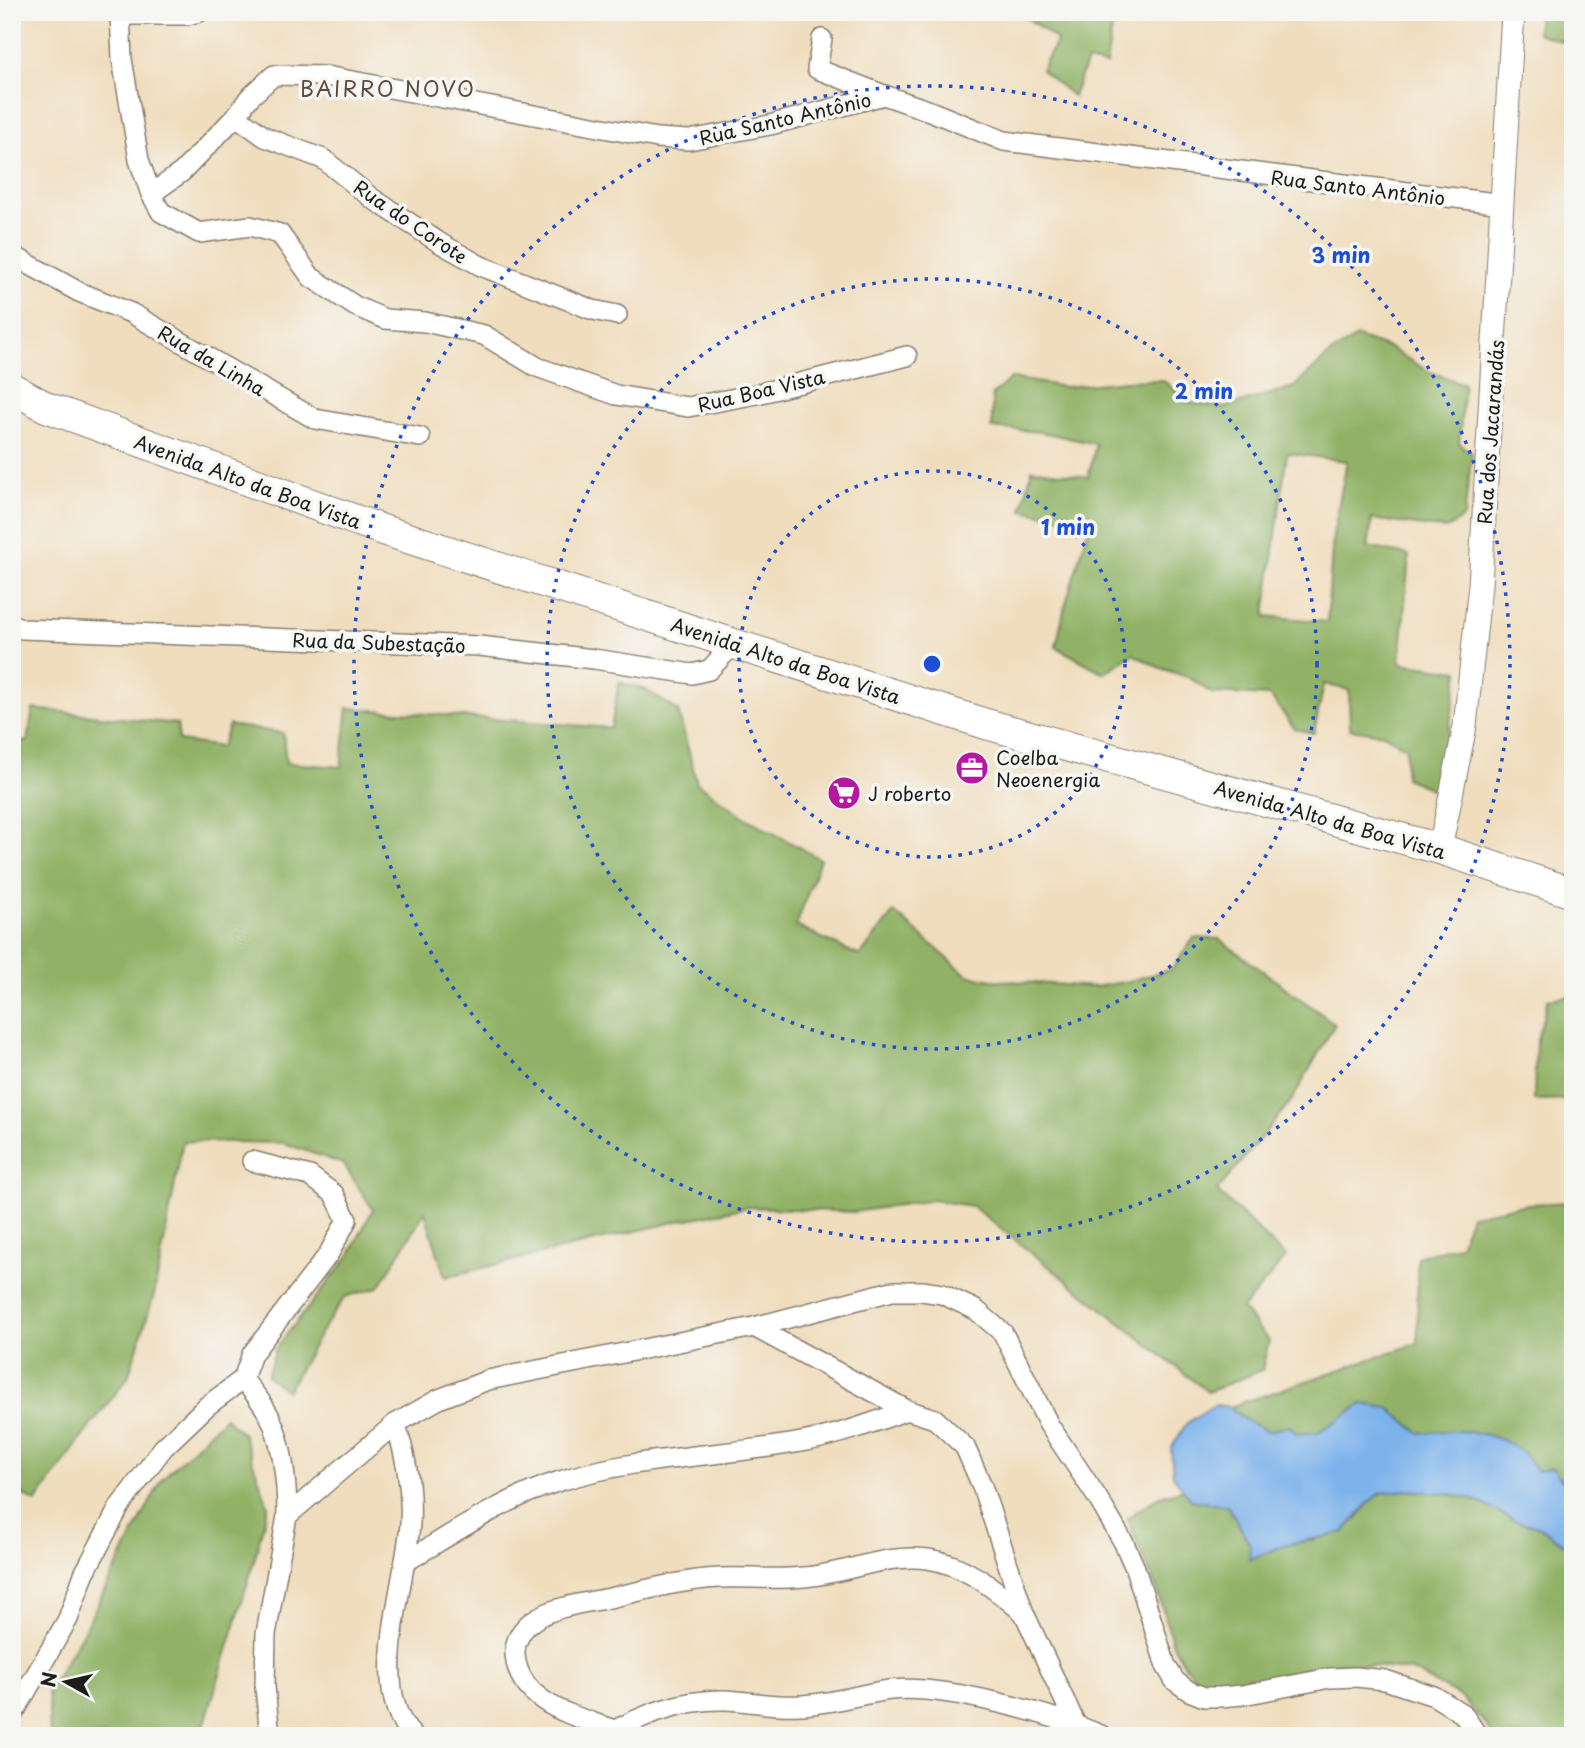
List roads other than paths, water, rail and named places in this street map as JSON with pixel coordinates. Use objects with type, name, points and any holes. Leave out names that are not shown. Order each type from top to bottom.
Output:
[{"type":"main road","name":"Avenida Alto da Boa Vista","points":[[12,388],[46,407],[371,526],[734,644],[1009,731],[1440,849],[1573,893]]},
{"type":"street","points":[[120,14],[187,15],[199,12]]},
{"type":"street","name":"Rua dos Jacarandás","points":[[1440,849],[1465,726],[1480,585],[1513,12]]},
{"type":"street","name":"Rua Boa Vista","points":[[120,14],[122,59],[139,160],[151,194],[161,212],[199,233],[250,226],[280,234],[311,277],[355,306],[385,319],[425,322],[484,335],[537,367],[616,395],[688,407],[757,394],[907,356]]},
{"type":"street","points":[[822,39],[817,69],[884,95]]},
{"type":"street","name":"Rua Santo Antônio","points":[[151,194],[182,172],[236,116],[248,98],[274,75],[326,76],[657,138],[689,140],[770,125],[884,95],[1004,141],[1503,204]]},
{"type":"street","name":"Rua do Corote","points":[[236,116],[265,137],[323,159],[373,200],[481,266],[593,310],[617,315]]},
{"type":"street","name":"Rua da Linha","points":[[12,254],[79,292],[131,313],[315,419],[421,437]]},
{"type":"street","name":"Rua da Subestação","points":[[12,624],[22,629],[479,646],[692,674],[709,670],[734,644]]},
{"type":"street","points":[[12,1716],[68,1619],[84,1574],[120,1506],[163,1448],[207,1406],[243,1379],[252,1354],[328,1255],[347,1220],[334,1194],[310,1176],[252,1161]]},
{"type":"street","points":[[286,1516],[394,1424],[439,1399],[488,1380],[754,1327],[892,1292],[922,1291],[942,1294],[976,1310],[1003,1333],[1049,1425],[1124,1543],[1135,1568],[1166,1666],[1175,1681],[1204,1697],[1220,1697],[1330,1678],[1385,1680],[1434,1696],[1463,1714],[1478,1736]]},
{"type":"street","points":[[754,1327],[907,1410],[935,1419],[965,1447],[982,1486],[1062,1727]]},
{"type":"street","points":[[243,1379],[267,1411],[285,1466],[286,1516],[266,1634],[265,1687],[270,1736]]},
{"type":"street","points":[[405,1562],[487,1514],[559,1481],[649,1461],[802,1442],[850,1430],[907,1410]]},
{"type":"street","points":[[394,1424],[404,1452],[411,1487],[410,1525],[390,1664],[397,1706],[408,1730],[414,1736]]},
{"type":"street","points":[[1024,1613],[989,1584],[953,1567],[933,1560],[893,1558],[847,1570],[802,1577],[717,1578],[684,1582],[582,1604],[535,1619],[518,1637],[514,1650],[519,1674],[538,1698],[609,1733],[652,1712],[682,1703],[725,1700],[798,1706],[891,1690],[949,1694],[995,1702],[1062,1727],[1103,1736]]},
{"type":"water","points":[[1363,1404],[1389,1408],[1419,1433],[1474,1432],[1500,1439],[1523,1453],[1537,1471],[1553,1468],[1567,1487],[1573,1485],[1573,1550],[1538,1526],[1517,1521],[1472,1499],[1446,1493],[1406,1490],[1381,1493],[1343,1533],[1284,1545],[1249,1560],[1250,1544],[1228,1506],[1191,1500],[1173,1475],[1171,1449],[1186,1424],[1214,1405],[1230,1407],[1245,1420],[1267,1431],[1290,1426],[1297,1434],[1318,1432]]},
{"type":"place","name":"Coelba Neoenergia","points":[[972,768]]},
{"type":"place","name":"J roberto","points":[[844,793]]},
{"type":"district","name":"BAIRRO NOVO","points":[[388,88]]}]
